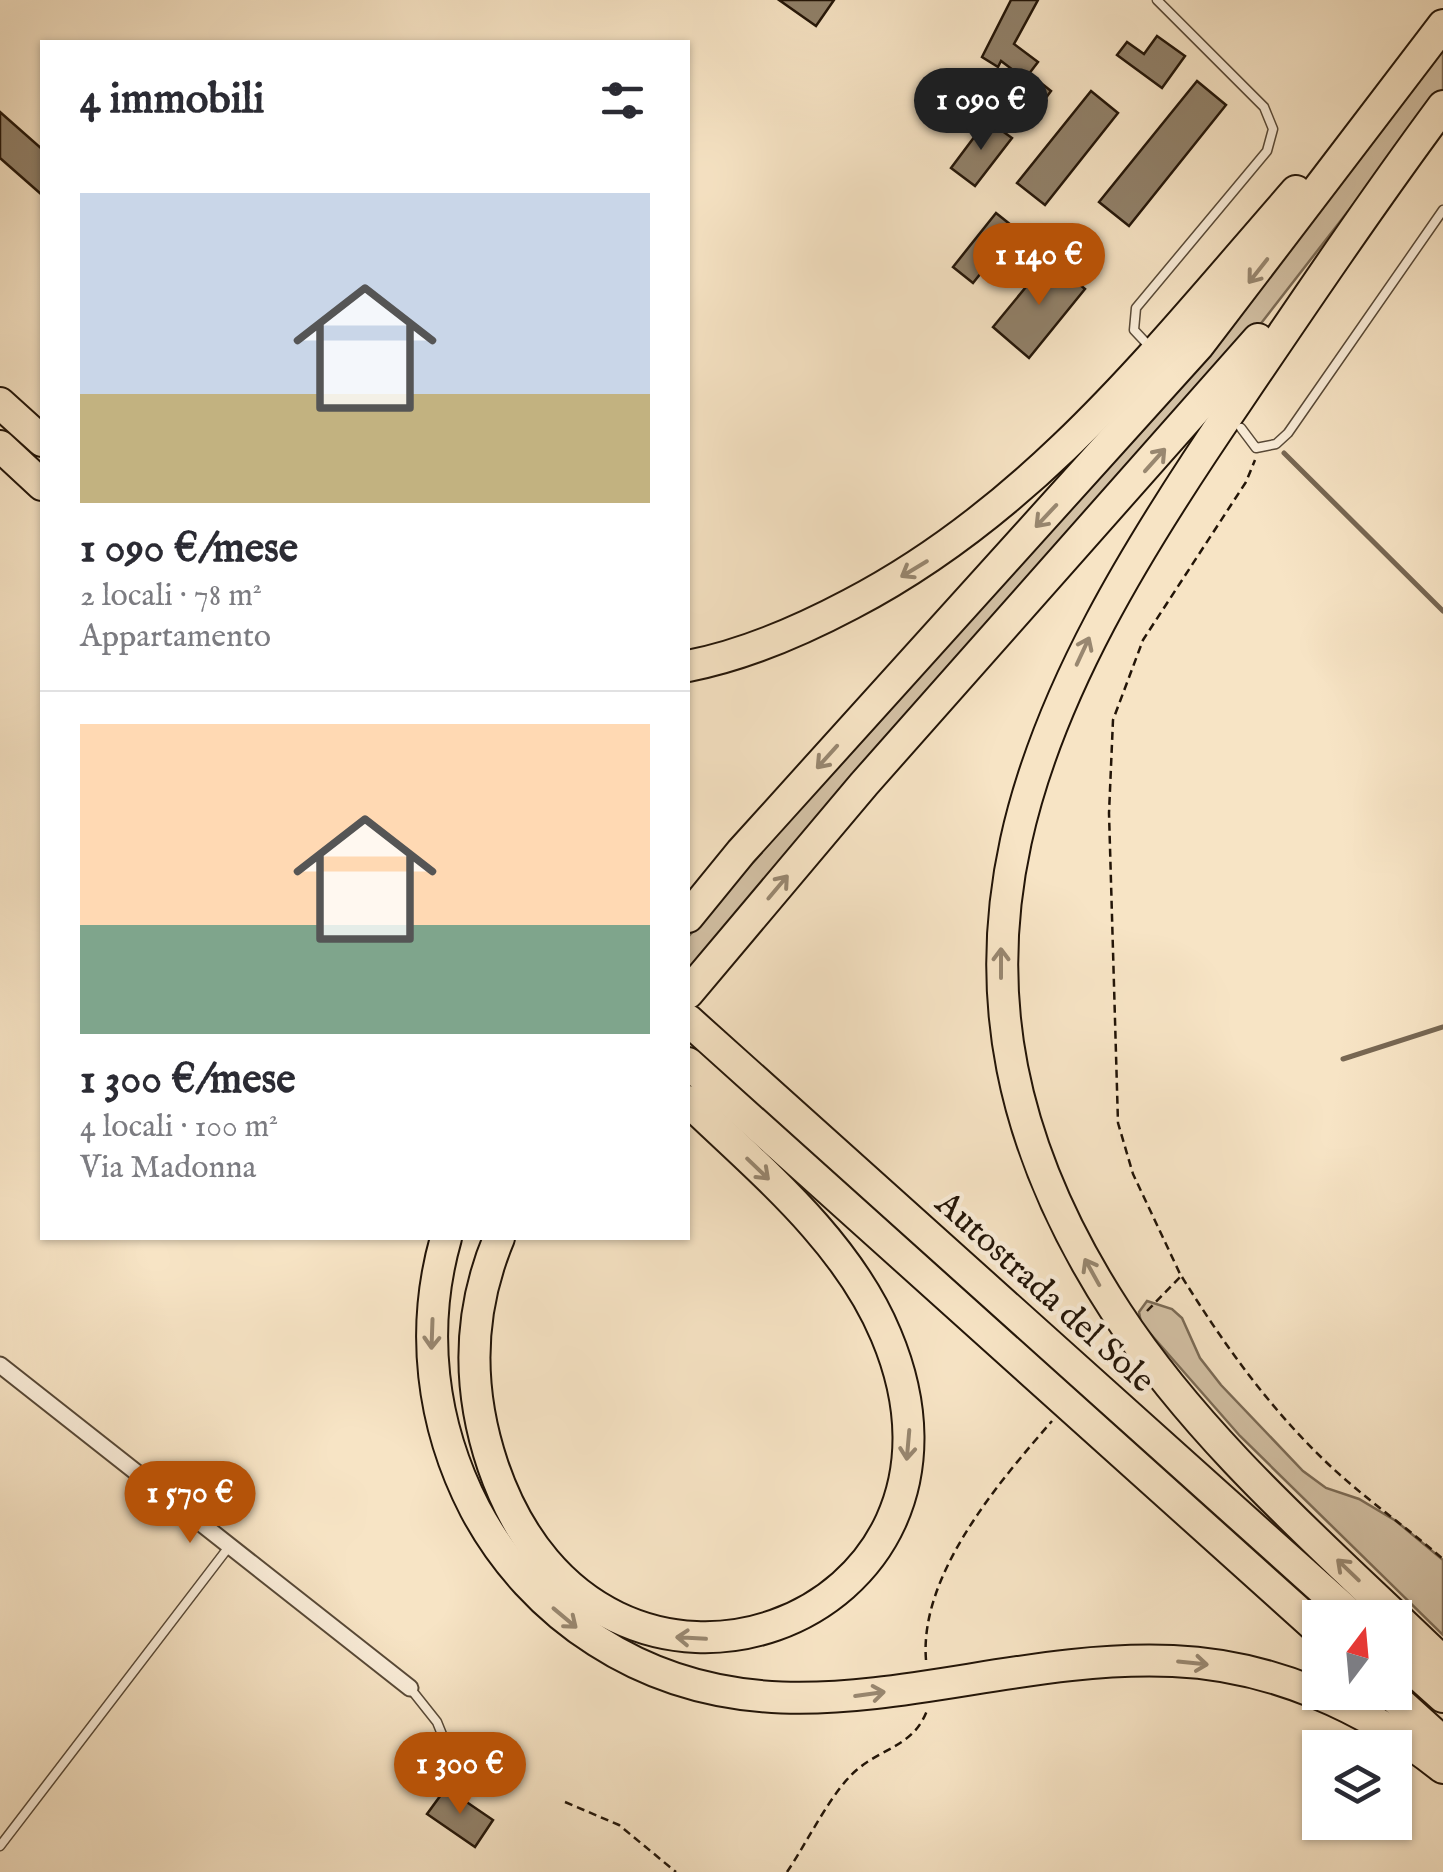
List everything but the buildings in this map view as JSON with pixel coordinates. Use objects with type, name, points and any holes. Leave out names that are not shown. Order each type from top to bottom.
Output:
[{"type":"highway","points":[[690,665],[742,652],[833,614],[922,565],[1002,506],[1116,396],[1443,24]]},
{"type":"highway","points":[[690,916],[741,852],[1199,345],[1443,24]]},
{"type":"highway","points":[[1443,106],[1381,190],[1179,487],[1090,636],[1050,727],[1016,840],[1003,920],[1002,991],[1017,1089],[1036,1152],[1092,1274],[1119,1317],[1214,1436],[1443,1662]]},
{"type":"highway","points":[[690,991],[864,784],[1183,429],[1381,190]]},
{"type":"highway","points":[[0,402],[40,438]]},
{"type":"highway","points":[[0,446],[40,482]]},
{"type":"highway","name":"Autostrada del Sole","points":[[690,1022],[1334,1600]]},
{"type":"highway","name":"Autostrada del Sole","points":[[690,1065],[1302,1615]]},
{"type":"highway","points":[[498,1240],[480,1297],[473,1381],[487,1448],[507,1504],[544,1558],[589,1602],[636,1626],[674,1637],[748,1635],[820,1604],[865,1562],[896,1507],[910,1432],[902,1377],[877,1315],[837,1253],[690,1103]]},
{"type":"highway","points":[[446,1240],[436,1282],[431,1360],[443,1428],[471,1500],[504,1555],[554,1610],[580,1631],[639,1666],[705,1690],[798,1700],[856,1697],[1091,1664],[1200,1663],[1264,1675],[1324,1696],[1387,1728],[1443,1768]]},
{"type":"highway","points":[[1412,1669],[1443,1697]]},
{"type":"highway","points":[[1408,1710],[1443,1742]]},
{"type":"street","points":[[0,1366],[410,1688]]},
{"type":"lane","points":[[1150,347],[1134,330],[1136,308],[1267,151],[1273,129],[1264,107],[1157,0]]},
{"type":"lane","points":[[1241,428],[1256,448],[1276,444],[1288,433],[1443,210]]},
{"type":"lane","points":[[0,1846],[228,1548]]},
{"type":"lane","points":[[410,1688],[436,1722],[458,1774]]},
{"type":"path","points":[[1256,448],[1246,482],[1143,640],[1113,720],[1109,813],[1118,1123],[1133,1174],[1181,1276],[1228,1350],[1295,1430],[1354,1488],[1443,1559]]},
{"type":"path","points":[[1137,1323],[1181,1276]]},
{"type":"path","points":[[926,1668],[924,1643],[933,1600],[966,1534],[1008,1471],[1053,1420]]},
{"type":"path","points":[[787,1872],[856,1770],[904,1744],[922,1726],[931,1701]]},
{"type":"path","points":[[565,1802],[620,1826],[676,1872]]},
{"type":"shaded area","points":[[1443,42],[1443,89],[1224,371],[690,973],[690,935],[1021,554]]},
{"type":"shaded area","points":[[1147,1301],[1172,1309],[1182,1318],[1200,1358],[1221,1385],[1303,1471],[1326,1488],[1359,1499],[1396,1521],[1443,1560],[1443,1635],[1412,1605],[1412,1600],[1407,1600],[1240,1436],[1141,1323],[1139,1312]]},
{"type":"waterway","points":[[1284,453],[1443,611]]},
{"type":"waterway","points":[[1343,1059],[1443,1027]]}]
